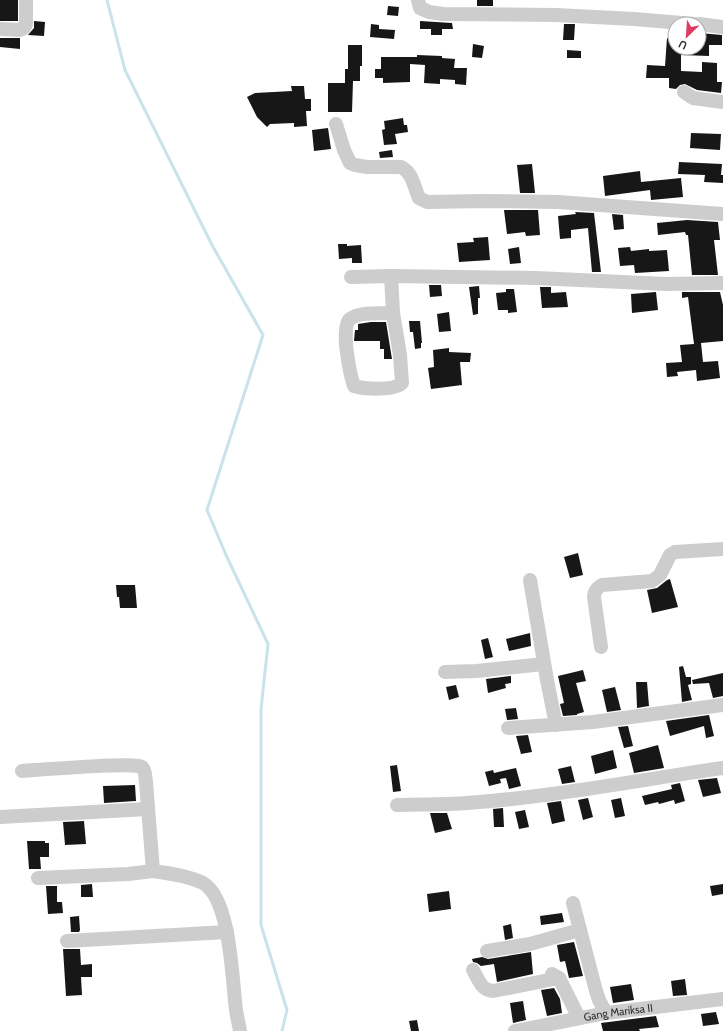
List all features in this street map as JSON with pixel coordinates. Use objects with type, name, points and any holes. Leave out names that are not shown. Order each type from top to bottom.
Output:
[{"type":"street","points":[[0,29],[20,30],[24,28],[26,24],[26,0]]},
{"type":"street","points":[[418,0],[420,8],[443,14],[571,16],[667,22]]},
{"type":"street","points":[[707,25],[723,27]]},
{"type":"street","points":[[684,92],[688,96],[699,100],[723,102]]},
{"type":"street","points":[[336,124],[344,150],[350,163],[367,167],[401,167],[406,169],[411,175],[419,198],[427,202],[558,202],[723,214]]},
{"type":"street","points":[[351,277],[391,276],[544,278],[666,284],[723,283]]},
{"type":"street","points":[[391,276],[393,313],[400,355],[402,383],[393,388],[361,388],[354,386],[346,343],[345,328],[348,321],[358,315],[393,313]]},
{"type":"street","points":[[601,647],[594,597],[595,590],[602,585],[652,581],[660,575],[670,555],[674,552],[723,549]]},
{"type":"street","points":[[530,580],[556,725]]},
{"type":"street","points":[[445,672],[485,670],[544,664]]},
{"type":"street","points":[[508,728],[593,722],[723,705]]},
{"type":"street","points":[[22,771],[112,766],[139,766],[143,768],[145,773],[152,871]]},
{"type":"street","points":[[397,804],[442,805],[570,792],[723,768]]},
{"type":"street","points":[[0,817],[148,809]]},
{"type":"street","points":[[38,878],[128,874],[152,871],[176,875],[197,881],[207,886],[211,890],[220,909],[227,932],[233,969],[236,1010],[240,1031]]},
{"type":"street","points":[[573,903],[599,1000],[606,1013]]},
{"type":"street","points":[[487,952],[530,944],[580,930]]},
{"type":"street","points":[[67,941],[227,932]]},
{"type":"street","points":[[473,970],[483,988],[493,992],[554,975],[579,1018]]},
{"type":"street","name":"Gang Mariksa II","points":[[515,1031],[606,1013],[723,999]]},
{"type":"building","points":[[0,0],[18,0],[18,21],[0,21]]},
{"type":"building","points":[[477,0],[493,0],[493,6],[477,6]]},
{"type":"building","points":[[388,6],[399,7],[398,16],[387,15]]},
{"type":"building","points":[[34,21],[45,22],[44,36],[28,35],[34,28]]},
{"type":"building","points":[[420,21],[452,23],[453,29],[442,29],[442,35],[431,35],[431,29],[420,29]]},
{"type":"building","points":[[371,24],[379,25],[379,29],[395,30],[394,39],[370,37]]},
{"type":"building","points":[[564,24],[575,24],[574,40],[563,40]]},
{"type":"building","points":[[707,34],[722,35],[722,45],[709,45],[709,56],[707,56]]},
{"type":"building","points":[[0,38],[20,38],[20,49],[0,47]]},
{"type":"building","points":[[667,38],[667,56],[681,56],[681,71],[702,72],[702,62],[717,63],[717,82],[722,82],[721,93],[697,90],[685,84],[680,85],[676,89],[669,88],[669,78],[646,78],[647,65],[665,66]]},
{"type":"building","points":[[473,44],[484,46],[482,58],[472,57]]},
{"type":"building","points":[[348,45],[362,45],[360,81],[353,81],[352,112],[328,112],[328,83],[345,83],[345,69],[348,69]]},
{"type":"building","points":[[567,50],[581,51],[581,58],[567,58]]},
{"type":"building","points":[[417,55],[442,56],[442,58],[455,59],[454,68],[467,68],[466,85],[455,84],[455,80],[440,79],[440,84],[424,83],[425,65],[410,64],[410,82],[383,83],[383,78],[375,78],[375,69],[381,69],[381,57],[417,57]]},
{"type":"building","points":[[291,86],[304,86],[305,99],[311,99],[311,111],[306,111],[307,126],[294,127],[294,123],[270,124],[267,127],[257,117],[247,97],[255,93],[292,91]]},
{"type":"building","points":[[403,118],[404,125],[407,125],[408,132],[395,134],[397,144],[384,145],[382,130],[385,129],[384,121]]},
{"type":"building","points":[[328,128],[331,149],[314,151],[312,130]]},
{"type":"building","points":[[691,133],[721,134],[720,150],[690,148]]},
{"type":"building","points":[[392,150],[393,157],[380,158],[379,152]]},
{"type":"building","points":[[679,162],[722,164],[721,175],[723,175],[723,183],[704,182],[705,175],[678,174]]},
{"type":"building","points":[[532,164],[535,193],[520,193],[517,165]]},
{"type":"building","points":[[640,171],[641,182],[681,178],[683,197],[651,200],[650,190],[605,196],[603,176]]},
{"type":"building","points":[[504,210],[538,210],[540,235],[526,236],[525,232],[507,234]]},
{"type":"building","points":[[575,212],[594,213],[601,272],[592,272],[588,228],[571,230],[571,238],[560,239],[558,216],[576,214]]},
{"type":"building","points":[[612,214],[623,215],[624,229],[614,230]]},
{"type":"building","points":[[687,220],[718,222],[720,240],[714,240],[718,275],[692,275],[688,235],[686,235],[685,232],[658,235],[657,223]]},
{"type":"building","points":[[488,237],[490,260],[459,262],[457,243],[474,242],[473,238]]},
{"type":"building","points":[[338,244],[347,244],[347,246],[361,245],[362,263],[352,263],[352,258],[339,259]]},
{"type":"building","points":[[519,247],[521,263],[510,264],[508,249]]},
{"type":"building","points":[[630,247],[631,251],[649,249],[649,251],[667,250],[669,271],[635,273],[634,265],[620,266],[618,248]]},
{"type":"building","points":[[429,285],[441,285],[442,296],[430,297]]},
{"type":"building","points":[[479,286],[480,298],[478,298],[478,314],[473,315],[469,287]]},
{"type":"building","points":[[540,287],[551,287],[551,293],[566,292],[568,307],[542,308]]},
{"type":"building","points":[[506,289],[514,289],[517,312],[508,313],[508,310],[498,310],[496,293],[506,292]]},
{"type":"building","points":[[656,292],[658,310],[632,313],[631,294]]},
{"type":"building","points":[[682,292],[720,292],[723,305],[723,341],[701,343],[703,362],[718,361],[720,378],[697,381],[696,370],[677,372],[678,376],[667,377],[666,363],[682,362],[680,345],[694,344],[688,297],[682,298]]},
{"type":"building","points":[[449,312],[451,331],[439,332],[437,314]]},
{"type":"building","points":[[409,321],[420,321],[421,348],[415,349],[413,332],[410,332]]},
{"type":"building","points":[[386,322],[392,359],[384,359],[384,349],[380,349],[380,341],[354,341],[355,330],[358,330],[358,324]]},
{"type":"building","points":[[449,348],[449,352],[471,353],[470,362],[460,362],[462,385],[431,389],[428,368],[434,367],[433,350]]},
{"type":"building","points":[[578,553],[583,575],[570,578],[564,557]]},
{"type":"building","points":[[670,579],[678,607],[652,613],[647,590],[657,588]]},
{"type":"building","points":[[116,585],[135,585],[137,608],[120,608]]},
{"type":"building","points":[[530,633],[531,646],[509,651],[506,639]]},
{"type":"building","points":[[488,638],[493,657],[485,659],[481,640]]},
{"type":"building","points":[[683,666],[686,677],[691,677],[691,684],[688,685],[692,700],[682,702],[679,667]]},
{"type":"building","points":[[583,670],[586,681],[576,683],[584,712],[577,715],[563,716],[560,704],[564,703],[558,676]]},
{"type":"building","points":[[723,673],[723,696],[713,698],[709,683],[693,684],[692,680]]},
{"type":"building","points":[[511,676],[511,683],[505,684],[506,688],[488,693],[486,679]]},
{"type":"building","points":[[636,682],[647,682],[649,706],[637,708]]},
{"type":"building","points":[[456,685],[459,697],[449,700],[446,687]]},
{"type":"building","points":[[615,687],[621,710],[607,712],[602,690]]},
{"type":"building","points":[[516,708],[518,719],[507,720],[505,709]]},
{"type":"building","points":[[709,715],[714,736],[706,738],[704,726],[670,736],[666,721]]},
{"type":"building","points":[[628,726],[633,746],[624,748],[618,727]]},
{"type":"building","points":[[528,735],[532,752],[521,754],[516,736]]},
{"type":"building","points":[[658,745],[664,768],[634,773],[629,753]]},
{"type":"building","points":[[613,750],[617,768],[595,774],[591,756]]},
{"type":"building","points":[[397,765],[401,791],[393,792],[390,766]]},
{"type":"building","points":[[571,766],[575,782],[562,784],[558,769]]},
{"type":"building","points":[[516,768],[521,786],[509,789],[506,778],[500,779],[501,783],[489,786],[485,772],[493,770],[494,773]]},
{"type":"building","points":[[717,778],[721,793],[703,797],[698,780]]},
{"type":"building","points":[[680,783],[685,801],[675,804],[674,800],[659,804],[658,802],[645,805],[642,796],[672,789],[671,785]]},
{"type":"building","points":[[135,785],[136,801],[104,803],[103,786]]},
{"type":"building","points":[[588,798],[593,817],[583,820],[578,800]]},
{"type":"building","points":[[621,798],[625,816],[615,818],[611,800]]},
{"type":"building","points":[[561,801],[565,821],[552,824],[547,803]]},
{"type":"building","points":[[503,808],[504,827],[494,827],[493,809]]},
{"type":"building","points":[[525,810],[529,827],[519,829],[515,812]]},
{"type":"building","points":[[430,813],[447,813],[452,829],[435,833]]},
{"type":"building","points":[[84,821],[86,844],[65,845],[63,822]]},
{"type":"building","points":[[27,841],[45,841],[45,843],[49,843],[49,857],[40,857],[41,869],[29,869]]},
{"type":"building","points":[[92,884],[93,897],[81,897],[81,885]]},
{"type":"building","points":[[723,884],[723,894],[712,896],[710,886]]},
{"type":"building","points":[[46,886],[57,886],[57,902],[62,902],[63,913],[48,914]]},
{"type":"building","points":[[449,891],[451,909],[429,912],[427,894]]},
{"type":"building","points":[[562,913],[564,922],[541,925],[540,916]]},
{"type":"building","points":[[79,916],[79,932],[71,932],[70,917]]},
{"type":"building","points":[[511,924],[513,938],[505,940],[503,926]]},
{"type":"building","points":[[574,942],[583,976],[569,978],[565,961],[560,962],[557,945]]},
{"type":"building","points":[[63,949],[80,949],[81,965],[92,964],[92,977],[81,977],[82,995],[66,996]]},
{"type":"building","points":[[531,952],[533,974],[497,982],[494,964],[481,966],[473,962],[472,959],[482,957],[488,959]]},
{"type":"building","points":[[685,979],[687,995],[673,996],[671,981]]},
{"type":"building","points":[[631,984],[634,1000],[613,1003],[610,987]]},
{"type":"building","points":[[554,988],[560,999],[562,1013],[547,1016],[541,990]]},
{"type":"building","points":[[523,1001],[526,1020],[513,1023],[510,1003]]},
{"type":"building","points":[[716,1012],[719,1024],[703,1026],[701,1014]]},
{"type":"building","points":[[656,1016],[659,1027],[639,1029],[640,1031],[603,1031],[601,1023]]},
{"type":"building","points":[[417,1020],[419,1031],[411,1031],[409,1021]]},
{"type":"waterway","points":[[107,0],[125,70],[212,245],[263,335],[207,510],[226,555],[268,644],[261,709],[261,925],[287,1010],[282,1031]]}]
